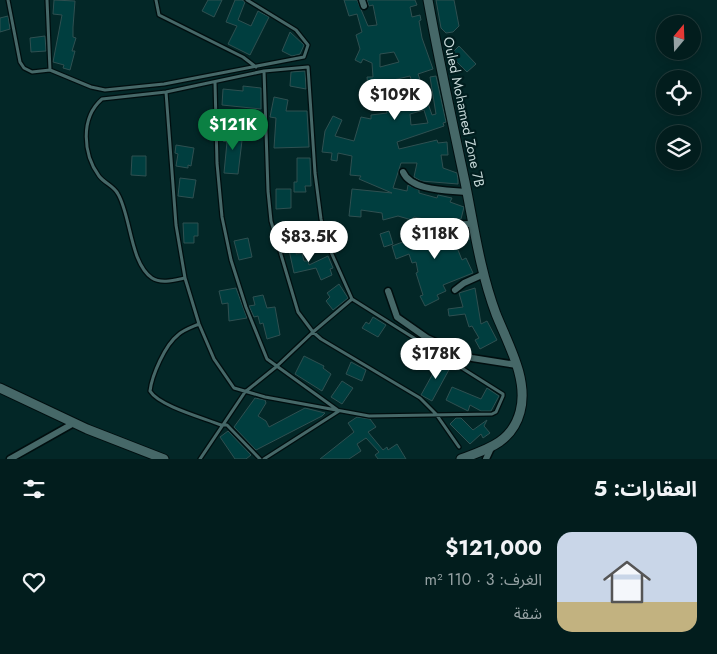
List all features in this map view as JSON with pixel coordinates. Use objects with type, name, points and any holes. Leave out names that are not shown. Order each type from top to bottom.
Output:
[{"type":"main road","name":"Ouled Mohamed Zone 7B","points":[[428,0],[472,224],[484,274],[517,365],[522,392],[520,410],[509,436],[492,446],[461,459]]},
{"type":"main road","points":[[0,388],[74,423],[164,459]]},
{"type":"street","points":[[403,172],[407,180],[417,184],[467,192]]},
{"type":"street","points":[[413,225],[472,224]]},
{"type":"street","points":[[455,290],[464,283],[484,274]]},
{"type":"street","points":[[388,291],[397,317],[427,338],[472,358],[517,365]]},
{"type":"street","points":[[10,459],[74,423]]},
{"type":"street","points":[[486,459],[492,446]]},
{"type":"lane","points":[[8,0],[20,62],[24,68],[32,72],[50,70],[91,88],[105,90],[164,84],[304,57],[308,45],[296,30],[247,0]]},
{"type":"lane","points":[[47,0],[50,70]]},
{"type":"lane","points":[[156,0],[159,15],[243,57],[256,67]]},
{"type":"lane","points":[[166,92],[176,225],[185,278],[199,324],[214,359],[234,388],[245,392],[369,416],[492,414],[496,412],[503,394],[352,300],[327,243],[321,220],[315,173],[309,68],[264,71],[166,92],[102,100],[96,105],[86,130],[88,153],[99,176],[118,194],[140,262],[152,278],[161,281],[185,278]]},
{"type":"lane","points":[[264,71],[266,162],[271,221],[298,312],[313,332],[420,398],[436,414],[459,447]]},
{"type":"lane","points":[[215,82],[217,163],[222,217],[231,260],[246,307],[267,359],[339,411]]},
{"type":"lane","points":[[200,459],[221,425],[245,392],[352,300]]},
{"type":"lane","points":[[199,324],[178,334],[172,342],[153,376],[150,391],[154,397],[221,425],[229,426],[262,459],[339,411]]},
{"type":"building","points":[[54,0],[75,1],[73,37],[76,38],[72,51],[75,51],[70,70],[63,68],[64,65],[53,62],[62,15],[53,14]]},
{"type":"building","points":[[208,0],[222,0],[214,17],[202,11]]},
{"type":"building","points":[[235,0],[245,2],[238,20],[251,26],[258,11],[269,17],[250,55],[228,44],[237,26],[226,22]]},
{"type":"building","points":[[344,0],[357,0],[368,26],[377,25],[373,5],[369,6],[367,0],[415,0],[417,5],[410,7],[412,17],[420,15],[421,20],[419,21],[422,38],[433,69],[418,74],[432,115],[436,114],[430,77],[436,76],[446,122],[443,123],[444,126],[397,142],[399,149],[437,140],[438,143],[447,142],[448,155],[441,155],[443,168],[457,173],[458,184],[421,181],[414,177],[417,163],[401,163],[393,188],[407,191],[408,185],[419,190],[419,193],[437,198],[438,195],[452,198],[450,202],[464,207],[461,219],[429,220],[414,217],[412,220],[398,216],[383,220],[382,213],[361,210],[361,217],[349,216],[352,189],[392,193],[359,179],[361,176],[350,175],[352,156],[338,153],[337,161],[331,160],[332,153],[322,152],[325,131],[333,116],[342,120],[335,136],[354,141],[361,117],[371,119],[371,115],[387,113],[385,104],[417,97],[410,76],[385,82],[386,85],[368,87],[367,77],[373,77],[372,63],[363,59],[361,63],[355,60],[360,49],[356,35],[362,32],[357,14],[349,16]],"holes":[[[394,52],[399,62],[380,67],[380,54]],[[424,110],[428,123],[411,125],[410,114]]]},
{"type":"building","points":[[436,0],[454,0],[459,26],[453,32],[446,33],[441,28]]},
{"type":"building","points":[[8,16],[10,29],[0,32],[0,18]]},
{"type":"building","points":[[290,32],[304,45],[300,54],[292,56],[282,51]]},
{"type":"building","points":[[45,36],[46,51],[31,52],[30,38]]},
{"type":"building","points":[[459,46],[476,64],[467,72],[450,55]]},
{"type":"building","points":[[305,71],[306,89],[290,86],[291,72]]},
{"type":"building","points":[[243,86],[261,88],[261,109],[222,105],[223,89],[243,91]]},
{"type":"building","points":[[274,97],[288,100],[286,111],[307,111],[309,147],[274,148],[276,118],[270,117]]},
{"type":"building","points":[[225,130],[243,132],[238,174],[224,173],[227,142],[223,141]]},
{"type":"building","points":[[176,145],[194,148],[191,166],[188,165],[188,168],[176,166],[178,154],[175,153]]},
{"type":"building","points":[[132,156],[146,156],[146,176],[131,175]]},
{"type":"building","points":[[297,158],[310,158],[311,186],[305,186],[306,192],[294,192],[294,182],[297,182]]},
{"type":"building","points":[[180,178],[196,180],[193,198],[178,196]]},
{"type":"building","points":[[276,189],[291,189],[291,208],[276,209]]},
{"type":"building","points":[[183,223],[198,223],[198,236],[194,236],[194,243],[184,243]]},
{"type":"building","points":[[421,230],[437,230],[438,236],[468,230],[470,239],[454,240],[462,260],[466,258],[473,273],[443,285],[446,291],[437,295],[439,299],[425,306],[420,296],[423,295],[416,273],[418,272],[416,262],[412,263],[409,254],[396,259],[392,246],[408,240],[406,235]]},
{"type":"building","points":[[389,231],[393,244],[384,247],[380,234]]},
{"type":"building","points":[[248,238],[252,257],[239,260],[234,241]]},
{"type":"building","points":[[292,240],[299,242],[296,254],[302,253],[304,261],[308,261],[309,265],[328,256],[333,268],[330,269],[332,275],[321,280],[316,268],[294,273],[289,250]]},
{"type":"building","points":[[339,284],[348,298],[333,310],[326,301],[330,297],[327,293]]},
{"type":"building","points":[[236,288],[247,318],[229,321],[228,303],[222,304],[219,291]]},
{"type":"building","points":[[475,288],[481,324],[487,321],[497,340],[480,349],[475,340],[479,338],[472,326],[469,327],[465,314],[449,316],[448,309],[463,307],[459,293]]},
{"type":"building","points":[[263,295],[267,308],[275,307],[280,335],[267,339],[263,323],[260,324],[258,316],[254,317],[249,306],[255,305],[253,297]]},
{"type":"building","points":[[373,317],[386,325],[378,337],[362,328],[366,322],[369,324]]},
{"type":"building","points":[[304,356],[324,366],[323,368],[331,374],[322,391],[295,374]]},
{"type":"building","points":[[441,359],[451,366],[432,401],[421,395]]},
{"type":"building","points":[[351,362],[366,370],[362,381],[346,374]]},
{"type":"building","points":[[342,381],[353,388],[342,404],[331,397]]},
{"type":"building","points":[[452,387],[481,399],[487,388],[499,396],[491,411],[481,411],[470,405],[468,411],[446,400]]},
{"type":"building","points":[[255,398],[265,400],[266,403],[258,416],[266,421],[269,427],[305,408],[325,413],[256,450],[234,427]]},
{"type":"building","points":[[357,417],[370,419],[376,427],[368,432],[383,450],[387,447],[388,450],[397,444],[406,459],[378,459],[375,455],[379,452],[366,438],[357,444],[361,451],[349,459],[320,459],[354,432],[348,423]]},
{"type":"building","points":[[456,418],[461,418],[473,430],[487,420],[484,426],[490,433],[483,438],[481,434],[470,444],[450,424]]},
{"type":"building","points":[[228,431],[251,455],[246,459],[235,459],[220,437]]}]
